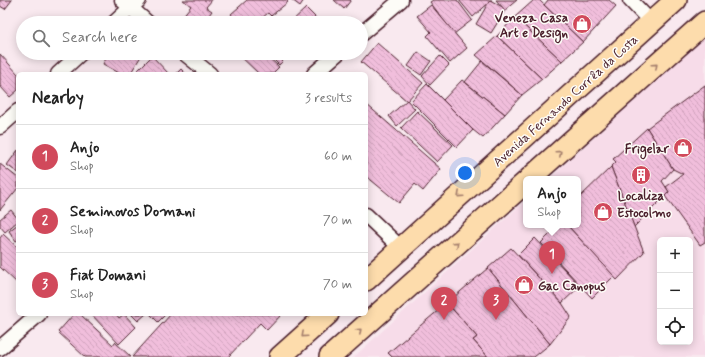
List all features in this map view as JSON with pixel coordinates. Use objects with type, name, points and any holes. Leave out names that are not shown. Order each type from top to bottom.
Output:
[{"type":"main road","name":"Avenida Fernando Corrêa da Costa","points":[[368,278],[676,0]]},
{"type":"main road","points":[[533,176],[705,22]]},
{"type":"main road","points":[[330,357],[523,185]]},
{"type":"main road","points":[[280,357],[326,316]]},
{"type":"street","points":[[368,28],[401,0]]},
{"type":"street","points":[[630,0],[651,22]]},
{"type":"street","points":[[120,16],[130,3],[142,16]]},
{"type":"street","points":[[60,72],[73,60]]},
{"type":"street","points":[[193,60],[208,72]]},
{"type":"street","points":[[316,72],[330,60]]},
{"type":"street","points":[[0,127],[16,113]]},
{"type":"street","points":[[368,217],[402,248]]},
{"type":"street","points":[[0,348],[37,316]]},
{"type":"shaded area","points":[[705,36],[705,357],[354,357],[523,203],[523,228],[581,228],[581,176],[552,176]]},
{"type":"building","points":[[0,0],[12,0],[5,9],[0,6]]},
{"type":"building","points":[[183,0],[212,0],[206,7],[212,11],[208,16],[183,16],[191,6]]},
{"type":"building","points":[[247,0],[286,0],[288,2],[271,16],[268,13],[264,16],[233,16],[231,14]]},
{"type":"building","points":[[292,0],[304,0],[300,6]]},
{"type":"building","points":[[334,0],[351,0],[344,9]]},
{"type":"building","points":[[433,0],[457,0],[472,20],[454,34],[430,2]]},
{"type":"building","points":[[459,0],[492,0],[473,17]]},
{"type":"building","points":[[490,0],[506,9],[491,33],[476,24]]},
{"type":"building","points":[[496,0],[517,0],[505,10]]},
{"type":"building","points":[[534,0],[539,0],[583,42],[562,61],[515,17]]},
{"type":"building","name":"Veneza Casa Art e Design","points":[[548,0],[609,0],[616,6],[583,42],[544,5]]},
{"type":"building","points":[[431,5],[467,48],[450,63],[427,36],[431,32],[417,16]]},
{"type":"building","points":[[306,8],[314,16],[297,16]]},
{"type":"building","points":[[515,17],[562,61],[542,79],[497,36]]},
{"type":"building","points":[[497,36],[542,79],[522,95],[476,55]]},
{"type":"building","points":[[377,43],[423,83],[407,101],[361,62],[363,60],[368,60],[368,54]]},
{"type":"building","points":[[418,52],[431,61],[421,75],[408,66]]},
{"type":"building","points":[[0,54],[16,72],[16,92],[10,97],[0,86]]},
{"type":"building","points":[[440,56],[449,65],[430,85],[422,76]]},
{"type":"building","points":[[105,60],[139,60],[131,72],[117,72],[103,64]]},
{"type":"building","points":[[148,60],[156,60],[167,72],[136,72]]},
{"type":"building","points":[[244,60],[272,60],[279,67],[274,72],[257,72]]},
{"type":"building","points":[[274,60],[283,61],[279,65]]},
{"type":"building","points":[[482,61],[522,95],[505,114],[465,82]]},
{"type":"building","points":[[462,80],[505,114],[483,138],[443,100]]},
{"type":"building","points":[[427,84],[473,130],[457,147],[411,101]]},
{"type":"building","name":"Frigelar","points":[[705,85],[705,242],[700,245],[665,196],[669,192],[666,187],[683,174],[673,169],[647,128]]},
{"type":"building","points":[[407,100],[415,109],[397,126],[389,116]]},
{"type":"building","points":[[368,106],[441,169],[423,191],[415,184],[399,203],[368,178]]},
{"type":"building","points":[[417,111],[453,145],[437,162],[401,128]]},
{"type":"building","name":"Localiza","points":[[647,128],[673,169],[662,181],[669,192],[634,227],[611,167],[616,162],[613,159]]},
{"type":"building","points":[[16,153],[16,172],[7,165]]},
{"type":"building","points":[[0,164],[16,176],[16,190],[0,210]]},
{"type":"building","name":"Estocolmo","points":[[611,167],[644,252],[617,280],[570,228],[581,228],[581,196]]},
{"type":"building","points":[[11,210],[16,216],[16,223],[5,232],[0,226],[0,219]]},
{"type":"building","points":[[16,226],[16,241],[9,231]]},
{"type":"building","points":[[556,228],[570,228],[614,276],[592,298],[541,243]]},
{"type":"building","points":[[3,234],[16,246],[16,282],[0,267],[0,238]]},
{"type":"building","points":[[535,238],[580,286],[562,303],[518,255]]},
{"type":"building","name":"Gac Canopus","points":[[511,248],[562,303],[571,317],[550,344],[488,268]]},
{"type":"building","points":[[488,268],[550,344],[534,357],[488,357],[473,340],[477,337],[447,303]]},
{"type":"building","points":[[447,303],[477,337],[473,340],[488,357],[392,357],[388,353]]},
{"type":"building","points":[[72,316],[82,316],[113,345],[115,342],[131,357],[85,357],[58,332]]},
{"type":"building","points":[[93,316],[118,316],[119,318],[122,316],[126,316],[136,327],[119,344]]},
{"type":"building","points":[[133,316],[144,316],[138,321]]},
{"type":"building","points":[[152,316],[164,316],[158,322]]},
{"type":"building","points":[[169,316],[280,316],[267,330],[260,323],[228,357],[132,357]]},
{"type":"place","name":"Veneza Casa Art e Design","points":[[582,24]]},
{"type":"place","name":"Frigelar","points":[[683,148]]},
{"type":"place","name":"Localiza","points":[[641,175]]},
{"type":"place","name":"Estocolmo","points":[[603,212]]},
{"type":"place","name":"Anjo","points":[[552,274]]},
{"type":"place","name":"Gac Canopus","points":[[524,285]]},
{"type":"place","name":"Seminovos Domani","points":[[444,320]]},
{"type":"place","name":"Fiat Domani","points":[[496,320]]}]
